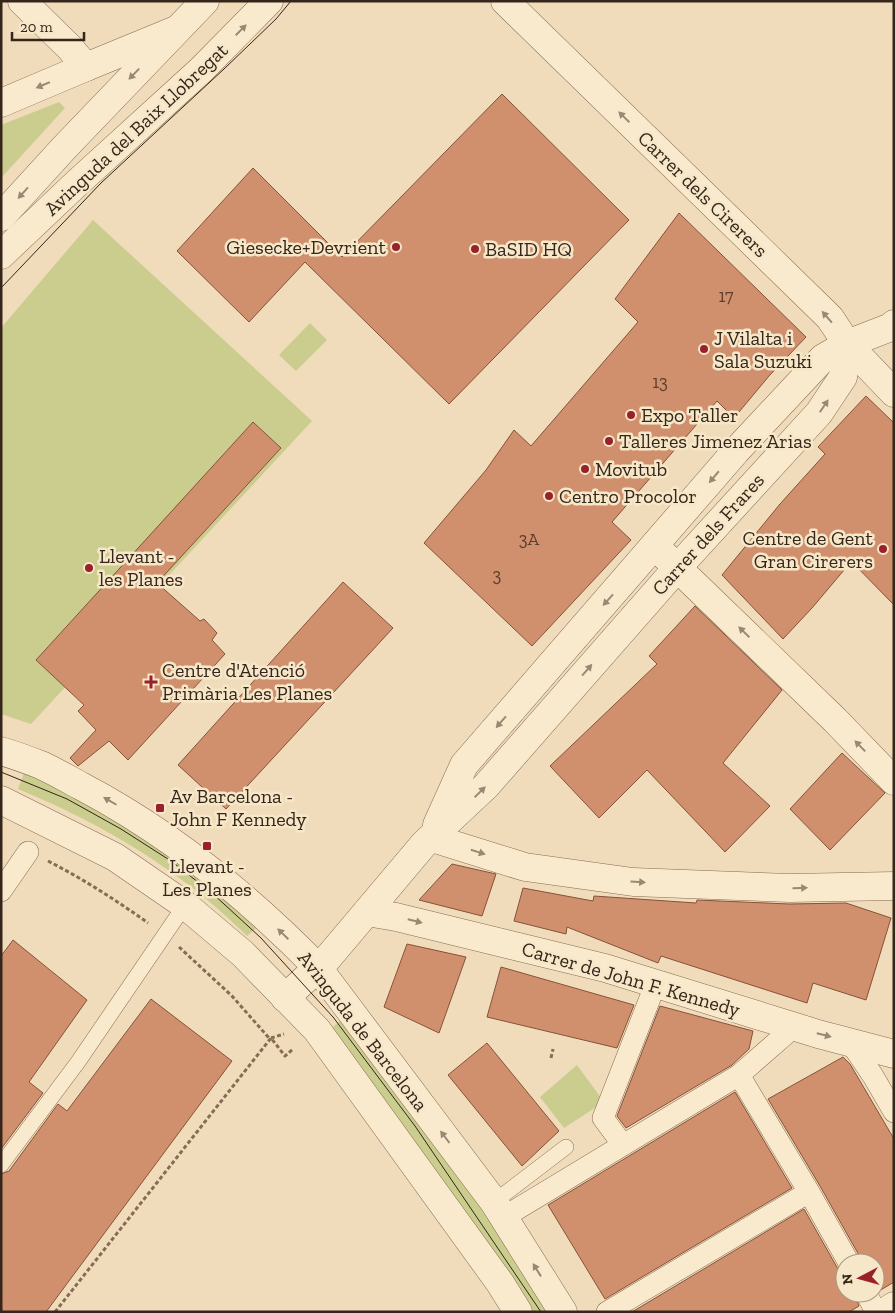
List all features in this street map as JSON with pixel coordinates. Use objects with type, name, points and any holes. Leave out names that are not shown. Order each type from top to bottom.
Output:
[{"type":"street","points":[[22,1],[70,48],[86,67]]},
{"type":"street","name":"Avinguda del Baix Llobregat","points":[[1,217],[64,148],[205,1]]},
{"type":"street","name":"Avinguda del Baix Llobregat","points":[[1,255],[76,183],[201,70],[269,1]]},
{"type":"street","name":"Carrer dels Cirerers","points":[[505,1],[830,318],[847,344],[894,393]]},
{"type":"street","points":[[1,103],[176,30]]},
{"type":"street","points":[[847,344],[891,327],[894,324]]},
{"type":"street","name":"Carrer dels Frares","points":[[432,838],[464,765],[736,451],[823,358],[847,344]]},
{"type":"street","name":"Carrer dels Frares","points":[[285,998],[318,968],[424,844],[486,786],[678,567],[819,413],[844,377],[847,344]]},
{"type":"street","points":[[654,547],[678,567],[835,720],[894,781]]},
{"type":"street","name":"Avinguda de Barcelona","points":[[1,751],[41,765],[109,801],[198,859],[245,898],[318,968],[499,1210],[563,1312]]},
{"type":"street","name":"Avinguda de Barcelona","points":[[1,800],[115,857],[185,905],[242,954],[317,1030],[500,1283],[518,1312]]},
{"type":"street","points":[[432,838],[526,867],[633,882],[790,888],[894,886]]},
{"type":"street","points":[[1,891],[28,852]]},
{"type":"street","name":"Carrer de John F. Kennedy","points":[[367,912],[396,917],[595,965],[794,1026],[894,1054]]},
{"type":"street","points":[[623,1145],[603,1118],[656,983]]},
{"type":"street","points":[[499,1210],[623,1145],[739,1074],[794,1026]]},
{"type":"street","points":[[850,1042],[894,1112]]},
{"type":"street","points":[[739,1074],[843,1253]]},
{"type":"street","points":[[607,1312],[809,1192]]},
{"type":"street","points":[[885,1312],[894,1306]]},
{"type":"lane","points":[[1,1165],[78,1062],[185,905]]},
{"type":"lane","points":[[499,1210],[566,1147]]},
{"type":"path","points":[[56,1312],[271,1038],[285,1056],[293,1049]]},
{"type":"path","points":[[551,1058],[553,1049]]},
{"type":"green space","points":[[59,102],[65,108],[1,178],[1,125]]},
{"type":"green space","name":"Llevant - les Planes","points":[[93,220],[312,421],[31,724],[1,714],[1,328]]},
{"type":"green space","points":[[310,323],[327,340],[296,371],[279,355]]},
{"type":"green space","points":[[26,768],[100,805],[261,924],[247,936],[196,891],[140,851],[80,818],[18,789]]},
{"type":"green space","points":[[344,1017],[459,1173],[552,1312],[532,1312],[467,1214],[331,1029]]},
{"type":"green space","points":[[577,1065],[604,1102],[564,1128],[540,1097]]},
{"type":"building","name":"BaSID HQ","points":[[502,94],[629,220],[449,404],[305,262],[249,322],[177,251],[253,168],[342,257]]},
{"type":"building","points":[[679,213],[806,337],[769,376],[734,418],[717,401],[612,522],[631,540],[532,646],[424,543],[486,470],[514,430],[531,446],[638,322],[615,299]]},
{"type":"building","points":[[866,396],[894,423],[894,605],[853,563],[851,565],[850,563],[783,639],[722,575],[780,504],[825,454],[818,447]]},
{"type":"building","points":[[253,422],[281,448],[157,583],[200,621],[204,619],[217,633],[212,640],[225,654],[128,760],[109,741],[78,766],[70,758],[96,730],[78,711],[84,705],[36,660]]},
{"type":"building","points":[[343,582],[393,628],[226,809],[178,765]]},
{"type":"building","points":[[695,606],[782,690],[723,763],[770,806],[725,852],[647,770],[599,818],[550,766],[657,664],[649,656]]},
{"type":"building","points":[[842,753],[885,793],[830,850],[790,809]]},
{"type":"building","points":[[452,864],[496,874],[482,916],[419,900]]},
{"type":"building","points":[[523,888],[593,901],[594,896],[696,903],[697,900],[789,904],[846,903],[891,918],[866,1000],[813,983],[807,1003],[661,956],[658,963],[567,927],[566,934],[514,921]]},
{"type":"building","points":[[13,940],[87,1000],[29,1082],[43,1093],[1,1149],[1,956]]},
{"type":"building","points":[[407,944],[466,957],[439,1033],[384,1007]]},
{"type":"building","points":[[501,967],[634,1005],[617,1048],[487,1017]]},
{"type":"building","points":[[151,999],[232,1061],[46,1312],[1,1312],[1,1174],[9,1171],[58,1104],[67,1111]]},
{"type":"building","points":[[660,1006],[753,1031],[749,1049],[732,1065],[626,1128],[617,1116]]},
{"type":"building","points":[[487,1043],[559,1131],[522,1166],[448,1075]]},
{"type":"building","points":[[843,1057],[850,1064],[894,1139],[894,1282],[885,1287],[885,1253],[858,1253],[768,1099]]},
{"type":"building","points":[[735,1092],[792,1188],[605,1299],[548,1205]]},
{"type":"building","points":[[804,1209],[835,1264],[835,1303],[858,1303],[859,1306],[849,1312],[632,1312]]},
{"type":"tram line","points":[[1,288],[101,183],[224,69],[276,19],[291,1]]},
{"type":"tram line","points":[[1,772],[67,799],[121,829],[171,861],[212,893],[261,938],[333,1017],[415,1126],[541,1312]]},
{"type":"place","name":"Giesecke+Devrient","points":[[396,247]]},
{"type":"place","name":"BaSID HQ","points":[[475,249]]},
{"type":"place","name":"J Vilalta i Sala Suzuki","points":[[704,349]]},
{"type":"place","name":"Expo Taller","points":[[631,415]]},
{"type":"place","name":"Talleres Jimenez Arias","points":[[609,441]]},
{"type":"place","name":"Movitub","points":[[585,469]]},
{"type":"place","name":"Centro Procolor","points":[[549,496]]},
{"type":"place","name":"Centre de Gent Gran Cirerers","points":[[883,549]]},
{"type":"place","name":"Llevant - les Planes","points":[[89,568]]},
{"type":"place","name":"Centre d'Atenció Primària Les Planes","points":[[151,682]]},
{"type":"place","name":"Av Barcelona - John F Kennedy","points":[[160,808]]},
{"type":"place","name":"Llevant - Les Planes","points":[[207,846]]}]
